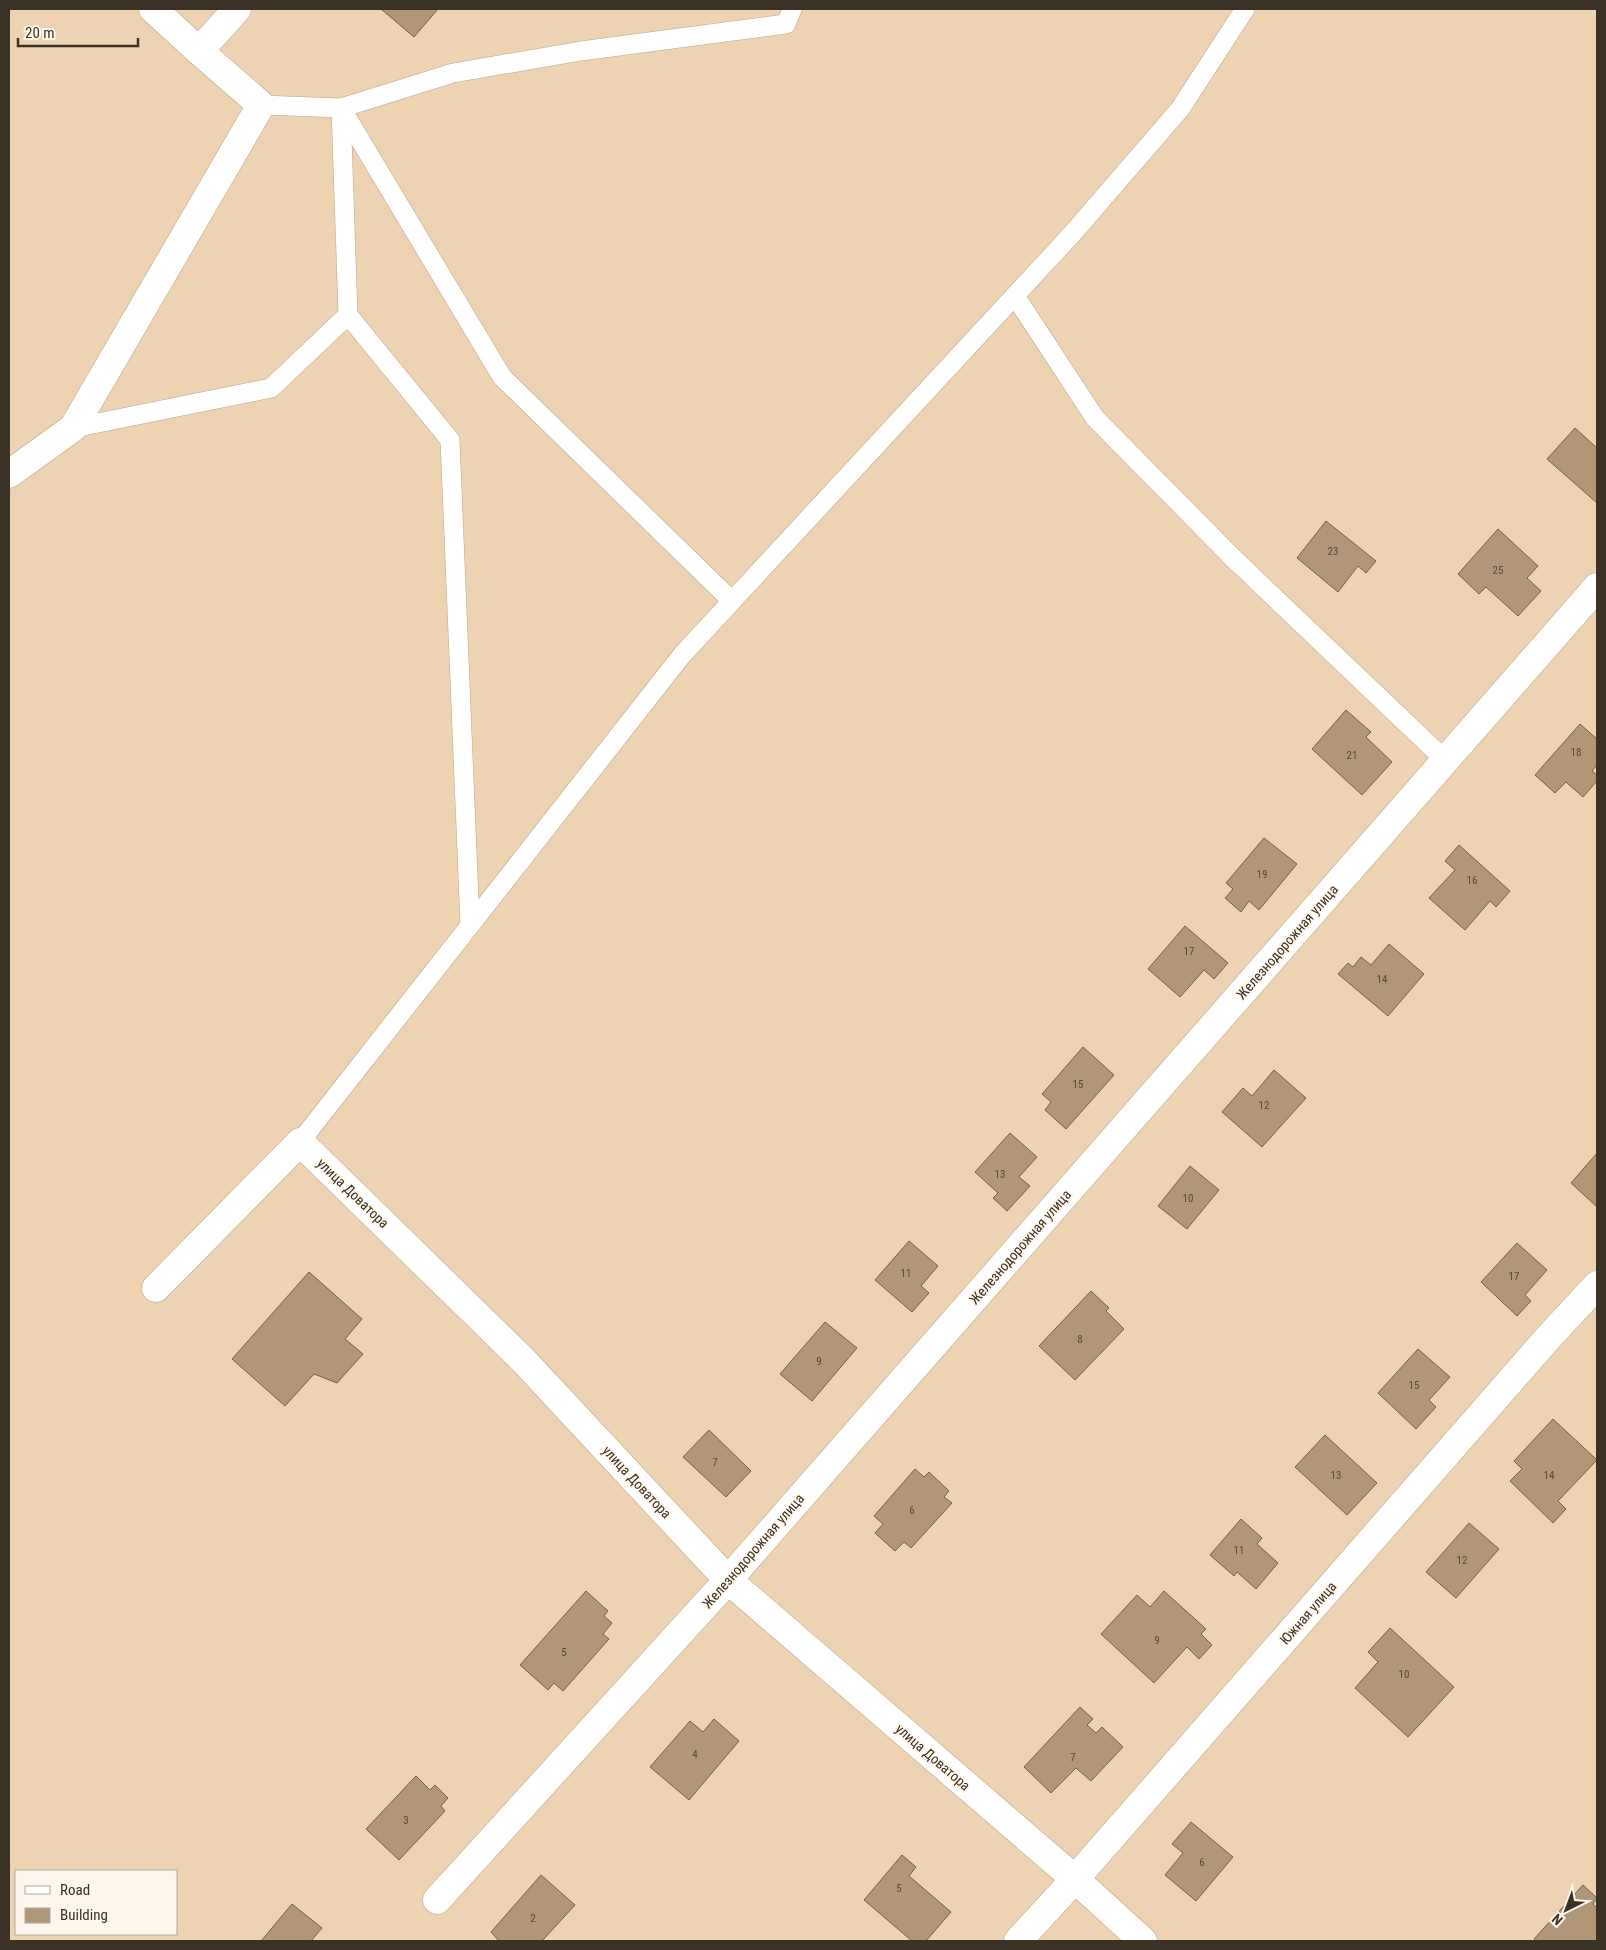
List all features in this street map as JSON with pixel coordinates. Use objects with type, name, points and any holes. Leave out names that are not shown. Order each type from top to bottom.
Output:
[{"type":"street","points":[[9,474],[73,428],[262,105],[153,9]]},
{"type":"street","points":[[199,51],[237,9]]},
{"type":"street","name":"Железнодорожная улица","points":[[437,1900],[728,1580],[1597,587]]},
{"type":"street","points":[[156,1288],[300,1142]]},
{"type":"street","name":"улица Доватора","points":[[300,1142],[523,1360],[728,1580],[1075,1879],[1143,1941]]},
{"type":"street","name":"Южная улица","points":[[1018,1941],[1075,1879],[1597,1285]]},
{"type":"lane","points":[[262,105],[341,108],[453,73],[580,51],[786,24],[792,9]]},
{"type":"lane","points":[[300,1142],[682,655],[1072,234],[1180,108],[1245,9]]},
{"type":"lane","points":[[341,108],[348,315],[450,440],[470,925]]},
{"type":"lane","points":[[341,108],[502,377],[732,601]]},
{"type":"lane","points":[[1015,296],[1095,418],[1233,558],[1446,760]]},
{"type":"lane","points":[[73,428],[271,388],[348,315]]},
{"type":"building","points":[[381,9],[438,9],[414,37]]},
{"type":"building","points":[[1575,428],[1597,448],[1597,503],[1547,459]]},
{"type":"building","points":[[1326,521],[1376,561],[1366,573],[1358,566],[1338,592],[1297,558]]},
{"type":"building","points":[[1498,529],[1538,566],[1527,578],[1541,591],[1518,616],[1486,587],[1479,594],[1458,574]]},
{"type":"building","points":[[1346,710],[1371,732],[1366,737],[1392,762],[1362,795],[1312,749]]},
{"type":"building","points":[[1580,724],[1597,739],[1597,765],[1592,771],[1597,775],[1597,781],[1583,797],[1566,782],[1555,793],[1535,775]]},
{"type":"building","points":[[1264,838],[1297,864],[1259,910],[1249,901],[1241,912],[1225,898],[1233,889],[1226,883]]},
{"type":"building","points":[[1459,845],[1510,891],[1496,907],[1490,901],[1465,930],[1429,898],[1455,870],[1445,861]]},
{"type":"building","points":[[1185,926],[1228,963],[1214,979],[1204,970],[1180,997],[1148,969]]},
{"type":"building","points":[[1389,944],[1424,974],[1388,1016],[1338,974],[1348,963],[1353,967],[1361,957],[1371,965]]},
{"type":"building","points":[[1083,1047],[1114,1075],[1066,1129],[1045,1110],[1051,1102],[1042,1094]]},
{"type":"building","points":[[1274,1070],[1306,1098],[1262,1147],[1222,1112],[1243,1088],[1252,1096]]},
{"type":"building","points":[[1010,1133],[1037,1157],[1019,1177],[1030,1186],[1007,1211],[993,1198],[998,1193],[975,1172]]},
{"type":"building","points":[[1597,1153],[1597,1207],[1571,1183]]},
{"type":"building","points":[[1190,1166],[1219,1190],[1187,1229],[1158,1206]]},
{"type":"building","points":[[909,1241],[938,1266],[921,1286],[929,1293],[912,1312],[875,1280]]},
{"type":"building","points":[[1517,1243],[1547,1270],[1525,1295],[1531,1301],[1517,1316],[1481,1282]]},
{"type":"building","points":[[309,1272],[362,1319],[345,1339],[363,1354],[337,1383],[314,1374],[285,1406],[232,1359]]},
{"type":"building","points":[[1091,1291],[1109,1308],[1106,1311],[1124,1329],[1075,1380],[1039,1346]]},
{"type":"building","points":[[825,1322],[857,1348],[812,1401],[780,1374]]},
{"type":"building","points":[[1418,1349],[1450,1377],[1429,1400],[1436,1407],[1416,1429],[1378,1393]]},
{"type":"building","points":[[1553,1419],[1597,1460],[1558,1501],[1566,1509],[1553,1523],[1510,1481],[1522,1469],[1514,1461]]},
{"type":"building","points":[[709,1430],[751,1471],[726,1497],[683,1457]]},
{"type":"building","points":[[1325,1435],[1377,1483],[1347,1515],[1295,1467]]},
{"type":"building","points":[[915,1469],[924,1477],[929,1472],[949,1491],[944,1497],[952,1503],[911,1548],[904,1542],[895,1551],[875,1533],[883,1524],[874,1516]]},
{"type":"building","points":[[1241,1519],[1262,1538],[1257,1544],[1278,1563],[1256,1589],[1237,1572],[1234,1576],[1210,1555]]},
{"type":"building","points":[[1469,1523],[1499,1549],[1456,1598],[1426,1572]]},
{"type":"building","points":[[586,1591],[608,1611],[604,1616],[612,1623],[603,1634],[609,1639],[563,1691],[554,1683],[548,1690],[520,1665]]},
{"type":"building","points":[[1164,1591],[1206,1629],[1201,1634],[1212,1645],[1199,1659],[1187,1647],[1154,1683],[1101,1634],[1137,1595],[1150,1607]]},
{"type":"building","points":[[1390,1628],[1454,1687],[1408,1737],[1355,1688],[1378,1662],[1368,1652]]},
{"type":"building","points":[[1080,1707],[1093,1719],[1087,1725],[1096,1733],[1102,1727],[1123,1747],[1091,1781],[1076,1768],[1051,1793],[1024,1767]]},
{"type":"building","points":[[714,1719],[739,1741],[689,1800],[650,1767],[690,1721],[703,1732]]},
{"type":"building","points":[[416,1776],[430,1790],[435,1785],[448,1798],[441,1806],[445,1811],[399,1860],[366,1829]]},
{"type":"building","points":[[1191,1822],[1233,1857],[1196,1901],[1165,1875],[1183,1853],[1172,1844]]},
{"type":"building","points":[[902,1855],[916,1867],[909,1876],[951,1912],[926,1941],[912,1941],[864,1900]]},
{"type":"building","points":[[541,1875],[575,1905],[542,1941],[499,1941],[491,1932]]},
{"type":"building","points":[[1583,1885],[1597,1898],[1593,1904],[1597,1908],[1597,1941],[1536,1941],[1534,1939]]},
{"type":"building","points":[[292,1904],[322,1928],[311,1941],[261,1941]]}]
